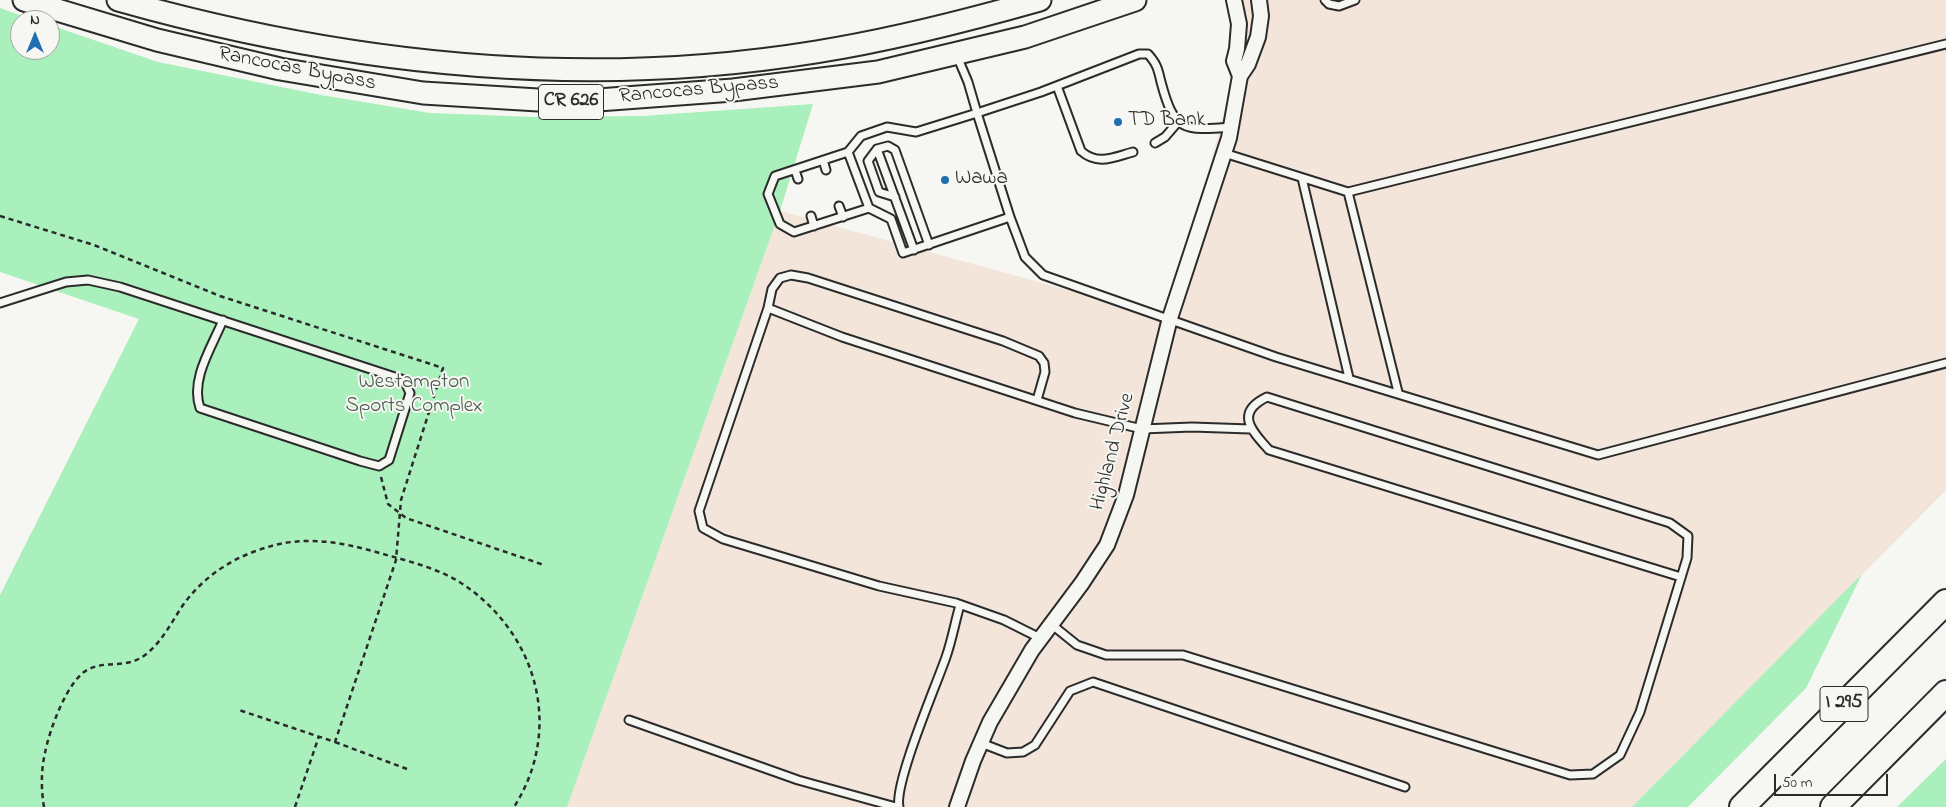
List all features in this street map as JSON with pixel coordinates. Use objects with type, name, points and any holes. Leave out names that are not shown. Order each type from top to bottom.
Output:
[{"type":"highway","name":"I 295","points":[[1742,807],[1946,602]]},
{"type":"highway","points":[[1833,807],[1946,693]]},
{"type":"main road","name":"Rancocas Bypass","points":[[24,0],[157,40],[280,68],[433,94],[570,102],[724,91],[878,72],[1025,37],[1136,0]]},
{"type":"main road","name":"Rancocas Bypass","points":[[118,0],[269,38],[370,55],[522,69],[622,69],[720,64],[824,51],[953,24],[1040,0]]},
{"type":"street","name":"Highland Drive","points":[[1234,0],[1238,24],[1237,49],[1234,62],[1240,76]]},
{"type":"street","name":"Highland Drive","points":[[957,807],[981,743],[1010,686],[1040,638],[1082,583],[1107,545],[1126,495],[1170,318],[1224,153],[1231,127],[1240,76],[1248,64],[1258,37],[1261,16],[1259,0]]},
{"type":"lane","points":[[1325,0],[1329,4],[1339,6],[1355,0]]},
{"type":"lane","points":[[1224,153],[1348,192],[1946,44]]},
{"type":"lane","points":[[956,53],[968,82],[1010,217],[1025,257],[1043,275],[1170,318],[1276,357],[1398,392],[1598,455],[1946,363]]},
{"type":"lane","points":[[869,208],[794,232],[780,224],[768,194],[775,176],[848,152],[861,136],[886,127],[916,132],[1056,86],[1138,54],[1148,54],[1158,64],[1169,108],[1173,117],[1178,122],[1184,126],[1205,129],[1231,127]]},
{"type":"lane","points":[[1056,86],[1081,151],[1088,156],[1103,161],[1133,152]]},
{"type":"lane","points":[[1155,143],[1165,137],[1178,122]]},
{"type":"lane","points":[[895,197],[879,192],[868,161],[878,149],[888,146],[895,150],[928,245]]},
{"type":"lane","points":[[878,149],[914,250]]},
{"type":"lane","points":[[848,152],[869,208],[891,219],[903,253],[1010,217]]},
{"type":"lane","points":[[823,160],[826,170]]},
{"type":"lane","points":[[795,170],[798,179]]},
{"type":"lane","points":[[1302,178],[1349,378]]},
{"type":"lane","points":[[1348,192],[1398,392]]},
{"type":"lane","points":[[839,206],[843,217]]},
{"type":"lane","points":[[811,216],[814,226]]},
{"type":"lane","points":[[1037,400],[1045,372],[1044,363],[1039,356],[1003,341],[808,278],[791,275],[780,278],[772,289],[768,308],[699,511],[703,528],[723,539],[879,586],[960,605],[1004,620],[1040,638]]},
{"type":"lane","points":[[0,303],[66,282],[88,280],[120,287],[223,320],[404,380],[410,394],[389,460],[379,466],[200,408],[196,397],[196,385],[223,320]]},
{"type":"lane","points":[[768,308],[842,337],[913,359],[977,383],[1074,413],[1142,429],[1250,429]]},
{"type":"lane","points":[[1050,624],[1077,645],[1106,654],[1183,655],[1570,775],[1593,774],[1620,755],[1640,712],[1687,558],[1688,536],[1670,523],[1267,397],[1256,402],[1249,412],[1250,429],[1269,450],[1681,577]]},
{"type":"lane","points":[[629,720],[798,780],[898,807],[898,799],[904,776],[947,654],[960,605]]},
{"type":"lane","points":[[981,743],[1007,753],[1022,752],[1035,745],[1070,691],[1093,682],[1406,787]]},
{"type":"path","points":[[379,466],[388,504],[399,514],[544,565]]},
{"type":"path","points":[[44,807],[42,778],[45,752],[61,708],[78,678],[90,668],[128,664],[146,654],[159,642],[197,588],[223,568],[256,550],[294,541],[312,540],[346,543],[437,571],[472,592],[510,629],[526,660],[536,694],[540,722],[534,767],[523,793],[514,807]]},
{"type":"path","points":[[295,807],[318,736]]},
{"type":"path","points":[[335,742],[408,769]]},
{"type":"shaded area","points":[[1243,0],[1946,0],[1946,490],[1632,807],[567,807],[780,211],[1170,318],[1246,29]]},
{"type":"green space","name":"Westampton Sports Complex","points":[[0,8],[10,12],[10,60],[60,60],[60,28],[158,62],[321,95],[430,113],[535,117],[643,116],[813,104],[780,211],[567,807],[0,807],[0,595],[139,319],[0,272]]},
{"type":"green space","points":[[1862,574],[1806,688],[1688,807],[1632,807]]},
{"type":"green space","points":[[1946,759],[1946,807],[1897,807]]},
{"type":"place","name":"TD Bank","points":[[1118,122]]},
{"type":"place","name":"Wawa","points":[[945,180]]}]
